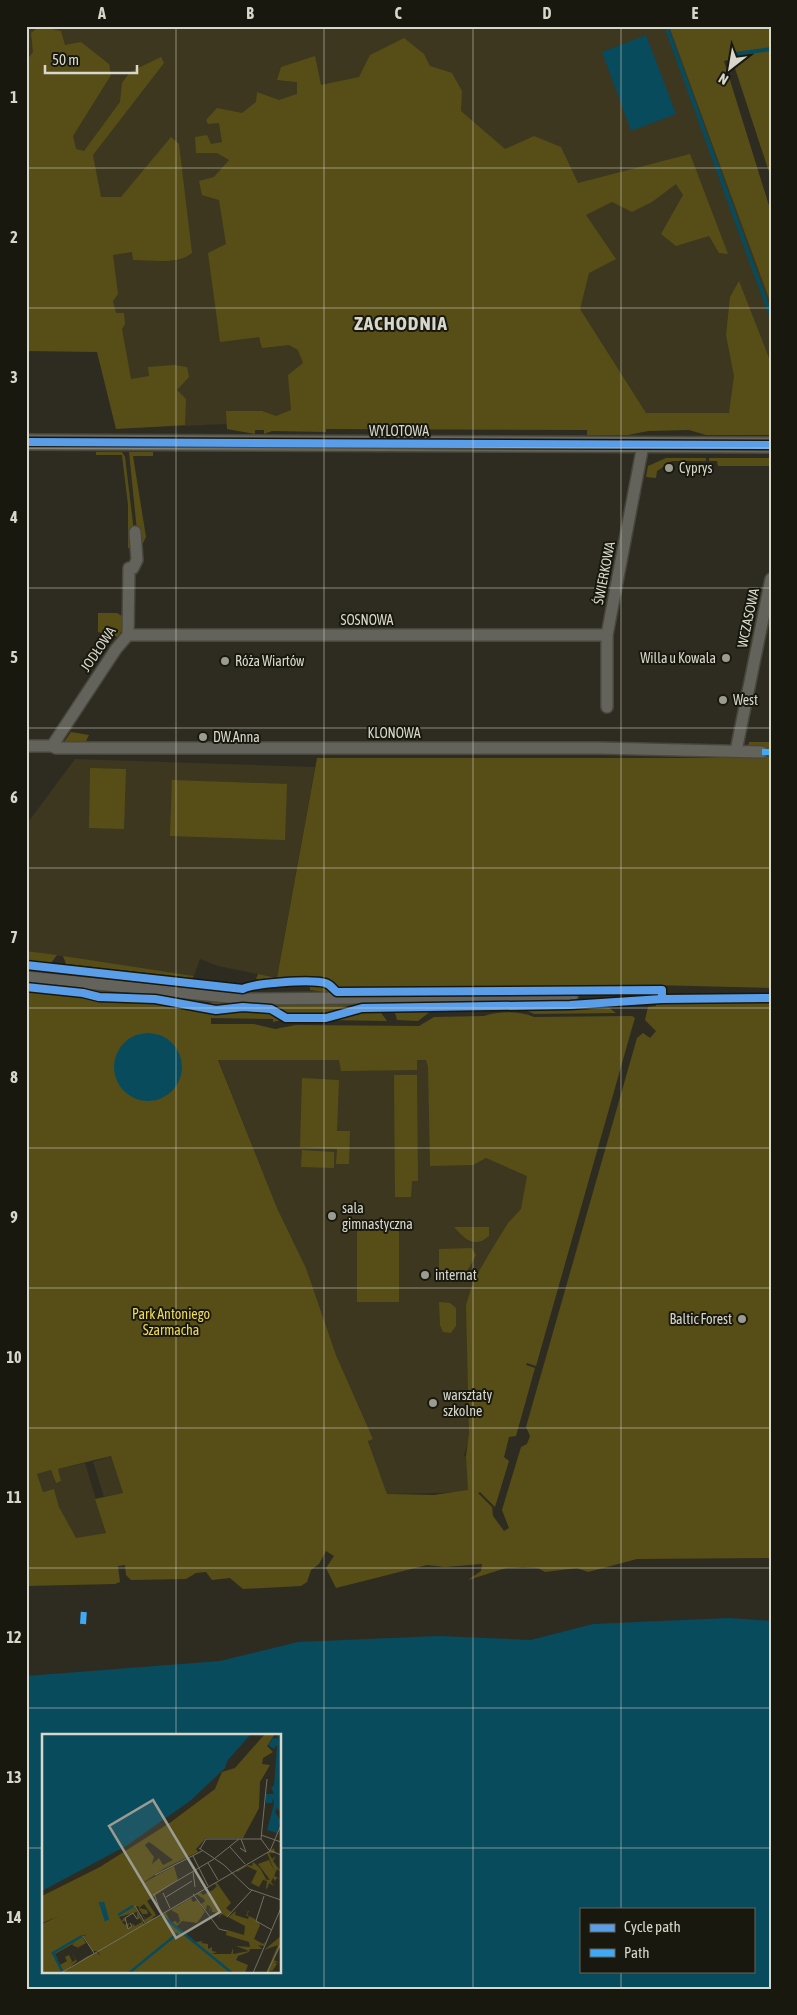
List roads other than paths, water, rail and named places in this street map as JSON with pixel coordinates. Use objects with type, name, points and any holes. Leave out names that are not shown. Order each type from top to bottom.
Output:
[{"type":"street","name":"WYLOTOWA","points":[[26,442],[771,445]]},
{"type":"street","name":"ŚWIERKOWA","points":[[607,707],[607,635],[643,445]]},
{"type":"street","name":"JODŁOWA","points":[[52,746],[116,649],[128,635],[129,568],[133,568],[137,560],[135,532]]},
{"type":"street","name":"WCZASOWA","points":[[736,751],[771,579]]},
{"type":"street","name":"SOSNOWA","points":[[128,635],[607,635]]},
{"type":"street","name":"KLONOWA","points":[[26,746],[52,746],[56,748],[600,748],[762,752]]},
{"type":"street","points":[[26,977],[248,1000],[572,996]]},
{"type":"water","points":[[646,35],[676,114],[631,131],[602,52]]},
{"type":"water","points":[[148,1033],[161,1036],[172,1043],[179,1054],[182,1067],[179,1080],[172,1091],[161,1098],[148,1101],[135,1098],[124,1091],[117,1080],[114,1067],[117,1054],[124,1043],[135,1036]]},
{"type":"water","points":[[729,1618],[771,1621],[771,1989],[26,1989],[26,1676],[220,1661],[298,1642],[438,1636],[531,1640],[593,1624]]},
{"type":"waterway","points":[[666,26],[771,316]]},
{"type":"waterway","points":[[735,54],[771,49]]},
{"type":"place","name":"Cyprys","points":[[669,468]]},
{"type":"place","name":"Willa u Kowala","points":[[726,658]]},
{"type":"place","name":"Róża Wiartów","points":[[225,661]]},
{"type":"place","name":"West","points":[[723,700]]},
{"type":"place","name":"DW.Anna","points":[[203,737]]},
{"type":"place","name":"sala gimnastyczna","points":[[332,1216]]},
{"type":"place","name":"internat","points":[[425,1275]]},
{"type":"place","name":"Baltic Forest","points":[[742,1319]]},
{"type":"place","name":"warsztaty szkolne","points":[[433,1403]]},
{"type":"district","name":"ZACHODNIA","points":[[401,323]]},
{"type":"park label","name":"Park Antoniego Szarmacha","points":[[171,1322]]}]
